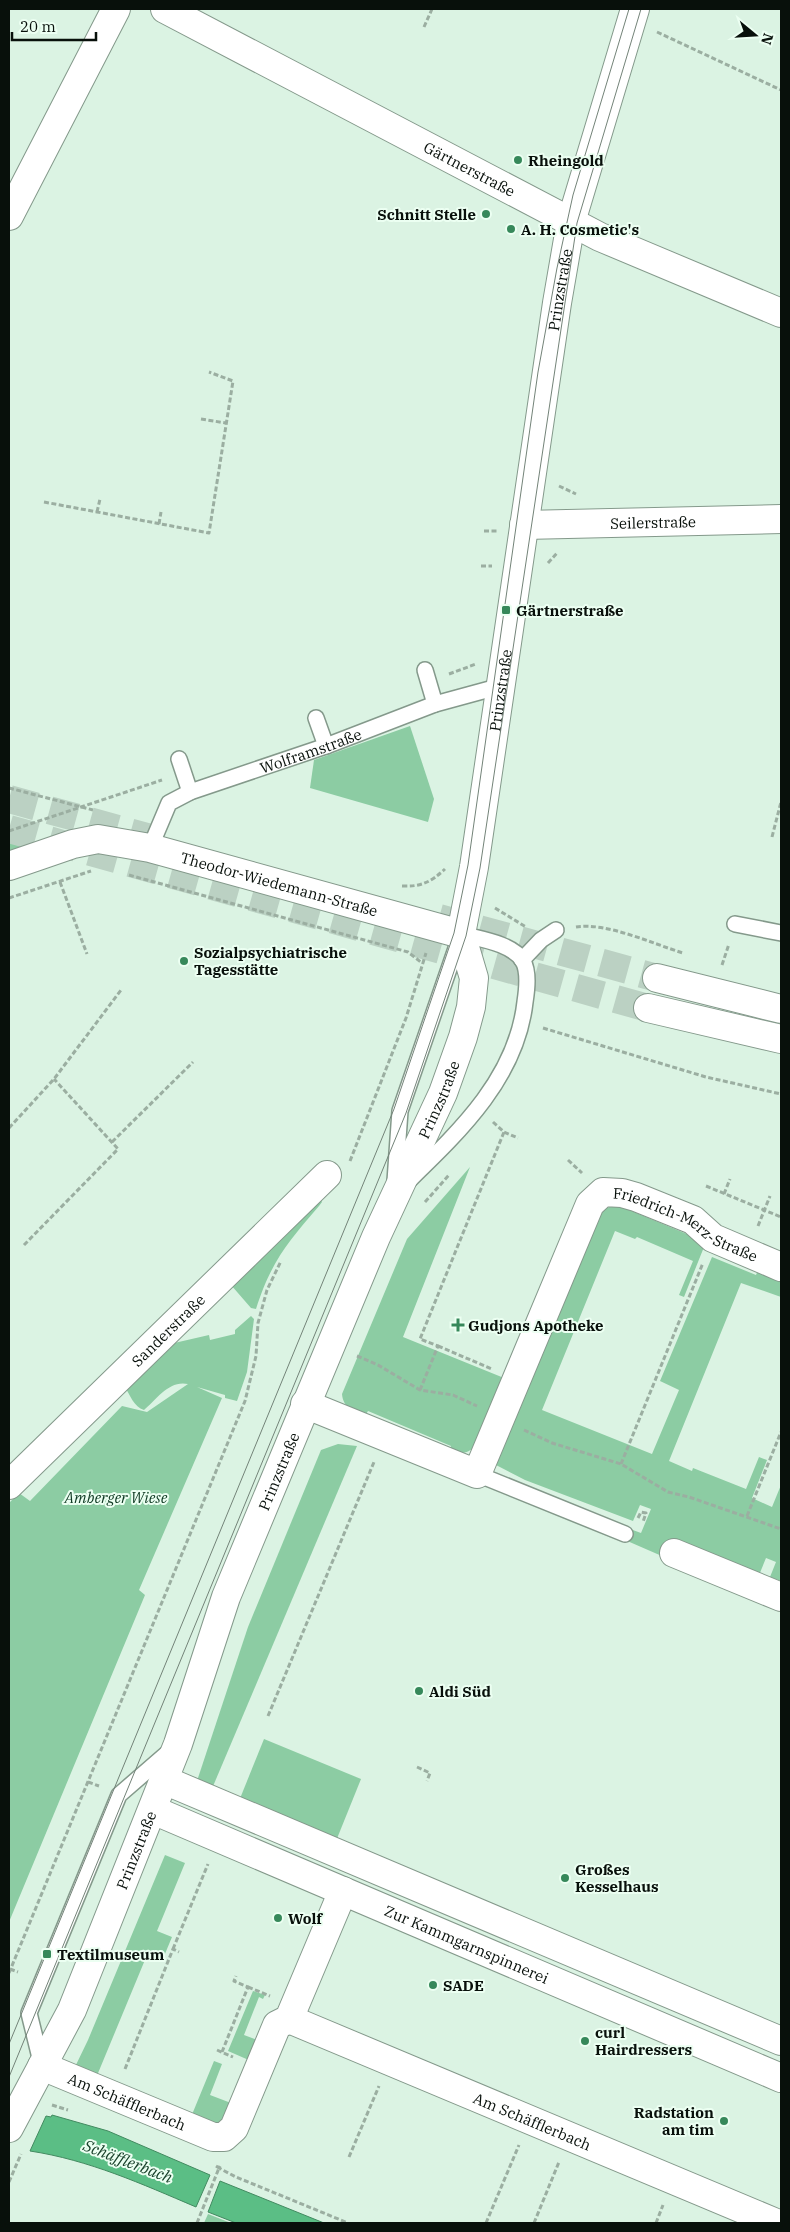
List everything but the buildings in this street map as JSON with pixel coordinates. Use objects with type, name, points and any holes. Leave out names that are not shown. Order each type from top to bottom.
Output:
[{"type":"street","points":[[9,216],[116,9]]},
{"type":"street","name":"Gärtnerstraße","points":[[165,9],[600,237],[781,313]]},
{"type":"street","name":"Prinzstraße","points":[[9,2128],[72,2010],[178,1744],[226,1597],[305,1404],[394,1195],[444,1093],[463,1037],[471,1007],[474,978],[460,934],[474,867],[571,222],[633,14]]},
{"type":"street","name":"Seilerstraße","points":[[524,525],[781,519]]},
{"type":"street","name":"Theodor-Wiedemann-Straße","points":[[9,866],[73,844],[98,839],[150,848],[460,934]]},
{"type":"street","points":[[657,978],[781,1010]]},
{"type":"street","points":[[648,1008],[781,1039]]},
{"type":"street","name":"Sanderstraße","points":[[14,1468],[338,1170]]},
{"type":"street","name":"Friedrich-Merz-Straße","points":[[477,1474],[590,1204],[604,1192],[636,1196],[693,1220],[713,1238],[781,1267]]},
{"type":"street","points":[[305,1404],[477,1474]]},
{"type":"street","points":[[674,1554],[781,1597]]},
{"type":"street","points":[[164,1780],[781,2041]]},
{"type":"street","name":"Zur Kammgarnspinnerei","points":[[153,1810],[781,2078]]},
{"type":"street","points":[[234,2128],[277,2025],[289,2019],[343,1891]]},
{"type":"street","name":"Am Schäfflerbach","points":[[289,2019],[776,2223]]},
{"type":"street","name":"Am Schäfflerbach","points":[[42,2066],[213,2137],[224,2137],[234,2128]]},
{"type":"lane","points":[[425,670],[435,704]]},
{"type":"lane","name":"Wolframstraße","points":[[150,848],[169,802],[190,792],[326,746],[435,704],[501,686]]},
{"type":"lane","points":[[316,718],[326,746]]},
{"type":"lane","points":[[179,759],[190,792]]},
{"type":"lane","points":[[735,924],[781,933]]},
{"type":"lane","points":[[522,960],[541,940],[556,930]]},
{"type":"lane","points":[[460,934],[497,944],[510,950],[522,960],[526,974],[527,990],[521,1029],[500,1078],[472,1116],[394,1195],[400,1111],[460,934]]},
{"type":"lane","points":[[477,1474],[625,1534]]},
{"type":"lane","points":[[42,2066],[29,2013],[119,1795],[178,1744]]},
{"type":"path","points":[[424,27],[432,9]]},
{"type":"path","points":[[633,14],[781,90]]},
{"type":"path","points":[[44,502],[209,533],[233,381],[209,372]]},
{"type":"path","points":[[201,419],[226,423]]},
{"type":"path","points":[[96,512],[100,499]]},
{"type":"path","points":[[159,524],[161,512]]},
{"type":"path","points":[[9,788],[81,808],[10,830]]},
{"type":"path","points":[[772,837],[781,802]]},
{"type":"path","points":[[9,898],[98,870]]},
{"type":"path","points":[[124,874],[408,952],[422,963]]},
{"type":"path","points":[[60,882],[87,954]]},
{"type":"path","points":[[524,925],[556,930],[586,925],[615,931],[685,954]]},
{"type":"path","points":[[338,1170],[406,1018],[434,928]]},
{"type":"path","points":[[713,962],[731,967]]},
{"type":"path","points":[[9,1128],[54,1080],[121,990]]},
{"type":"path","points":[[542,1028],[706,1077],[781,1094]]},
{"type":"path","points":[[112,1142],[193,1062]]},
{"type":"path","points":[[24,1245],[118,1149],[54,1080]]},
{"type":"path","points":[[492,1122],[504,1132],[518,1138]]},
{"type":"path","points":[[504,1132],[420,1339],[517,1379]]},
{"type":"path","points":[[724,1194],[730,1179]]},
{"type":"path","points":[[706,1186],[781,1217]]},
{"type":"path","points":[[764,1210],[770,1196]]},
{"type":"path","points":[[621,1464],[713,1238]]},
{"type":"path","points":[[18,1972],[9,1971],[245,1401],[254,1370],[258,1323],[267,1290],[285,1257]]},
{"type":"path","points":[[420,1390],[438,1346]]},
{"type":"path","points":[[350,1353],[378,1364],[420,1390],[453,1395],[501,1416],[511,1424],[552,1443],[621,1464],[668,1492],[690,1496],[781,1528]]},
{"type":"path","points":[[747,1516],[781,1432]]},
{"type":"path","points":[[268,1716],[375,1459]]},
{"type":"path","points":[[641,1512],[646,1513]]},
{"type":"path","points":[[417,1767],[430,1773],[427,1781]]},
{"type":"path","points":[[124,2071],[220,1838]]},
{"type":"path","points":[[174,1949],[179,1952]]},
{"type":"path","points":[[222,2052],[248,1987],[234,1981],[236,1976]]},
{"type":"path","points":[[349,2157],[390,2061]]},
{"type":"path","points":[[486,2223],[530,2120]]},
{"type":"path","points":[[234,2128],[219,2168],[236,2177],[348,2223]]},
{"type":"path","points":[[534,2223],[570,2136]]},
{"type":"path","points":[[197,2222],[217,2172]]},
{"type":"green space","points":[[410,726],[434,799],[428,822],[310,788],[314,760]]},
{"type":"green space","points":[[15,839],[26,845],[9,852],[9,841]]},
{"type":"green space","points":[[470,1167],[403,1337],[504,1378],[475,1446],[470,1451],[461,1453],[450,1451],[451,1446],[368,1411],[365,1416],[347,1406],[344,1403],[342,1394],[407,1239]]},
{"type":"green space","points":[[320,1199],[322,1202],[289,1242],[274,1266],[256,1309],[251,1308],[231,1285]]},
{"type":"green space","points":[[612,1206],[622,1207],[706,1242],[684,1297],[679,1295],[693,1261],[637,1237],[635,1239],[615,1231],[542,1410],[652,1454],[679,1390],[660,1381],[712,1257],[756,1275],[760,1265],[781,1273],[781,1297],[741,1283],[669,1461],[692,1471],[693,1468],[746,1489],[759,1457],[767,1460],[752,1498],[772,1507],[781,1485],[781,1581],[770,1577],[776,1562],[766,1558],[757,1580],[671,1560],[625,1540],[630,1529],[641,1533],[651,1509],[640,1505],[633,1521],[525,1480],[496,1465],[597,1216],[604,1209]]},
{"type":"green space","name":"Amberger Wiese","points":[[251,1316],[254,1319],[247,1372],[237,1401],[225,1398],[225,1395],[197,1387],[222,1398],[139,1590],[145,1595],[9,1922],[9,1503],[19,1493],[30,1501],[122,1406],[147,1412],[188,1384],[175,1385],[169,1388],[144,1410],[135,1404],[125,1387],[170,1344],[209,1335],[210,1340],[235,1334],[235,1330]]},
{"type":"green space","points":[[338,1444],[357,1446],[211,1791],[196,1784],[248,1627],[321,1450]]},
{"type":"green space","points":[[264,1739],[361,1779],[336,1841],[239,1801]]},
{"type":"green space","points":[[165,1855],[185,1863],[157,1931],[172,1937],[162,1961],[147,1955],[96,2078],[74,2069],[88,2040]]},
{"type":"green space","points":[[253,1991],[265,1995],[263,1999],[259,1997],[244,2035],[260,2041],[251,2061],[228,2051]]},
{"type":"green space","points":[[214,2061],[222,2064],[210,2095],[231,2103],[236,2113],[219,2126],[191,2117]]},
{"type":"green space","points":[[208,2214],[231,2223],[204,2223]]},
{"type":"water","name":"Schäfflerbach","points":[[52,2115],[108,2131],[210,2175],[196,2207],[94,2167],[73,2160],[30,2151],[46,2116],[51,2117]]},
{"type":"water","points":[[220,2181],[324,2223],[236,2223],[208,2212]]},
{"type":"tunnel","points":[[9,799],[147,837]]},
{"type":"tunnel","points":[[9,829],[648,1008]]},
{"type":"tunnel","points":[[439,918],[657,978]]},
{"type":"tram line","points":[[9,2044],[394,1109],[454,933],[468,865],[538,372],[557,268],[573,195],[629,9]]},
{"type":"tram line","points":[[9,2077],[406,1113],[466,936],[480,868],[577,223],[641,9]]},
{"type":"place","name":"Rheingold","points":[[518,160]]},
{"type":"place","name":"Schnitt Stelle","points":[[486,214]]},
{"type":"place","name":"A. H. Cosmetic's","points":[[511,229]]},
{"type":"place","name":"Gärtnerstraße","points":[[506,610]]},
{"type":"place","name":"Sozialpsychiatrische Tagesstätte","points":[[184,961]]},
{"type":"place","name":"Gudjons Apotheke","points":[[458,1325]]},
{"type":"place","name":"Aldi Süd","points":[[419,1691]]},
{"type":"place","name":"Großes Kesselhaus","points":[[565,1878]]},
{"type":"place","name":"Wolf","points":[[278,1918]]},
{"type":"place","name":"Textilmuseum","points":[[47,1954]]},
{"type":"place","name":"SADE","points":[[433,1985]]},
{"type":"place","name":"curl Hairdressers","points":[[585,2041]]},
{"type":"place","name":"Radstation am tim","points":[[724,2121]]}]
